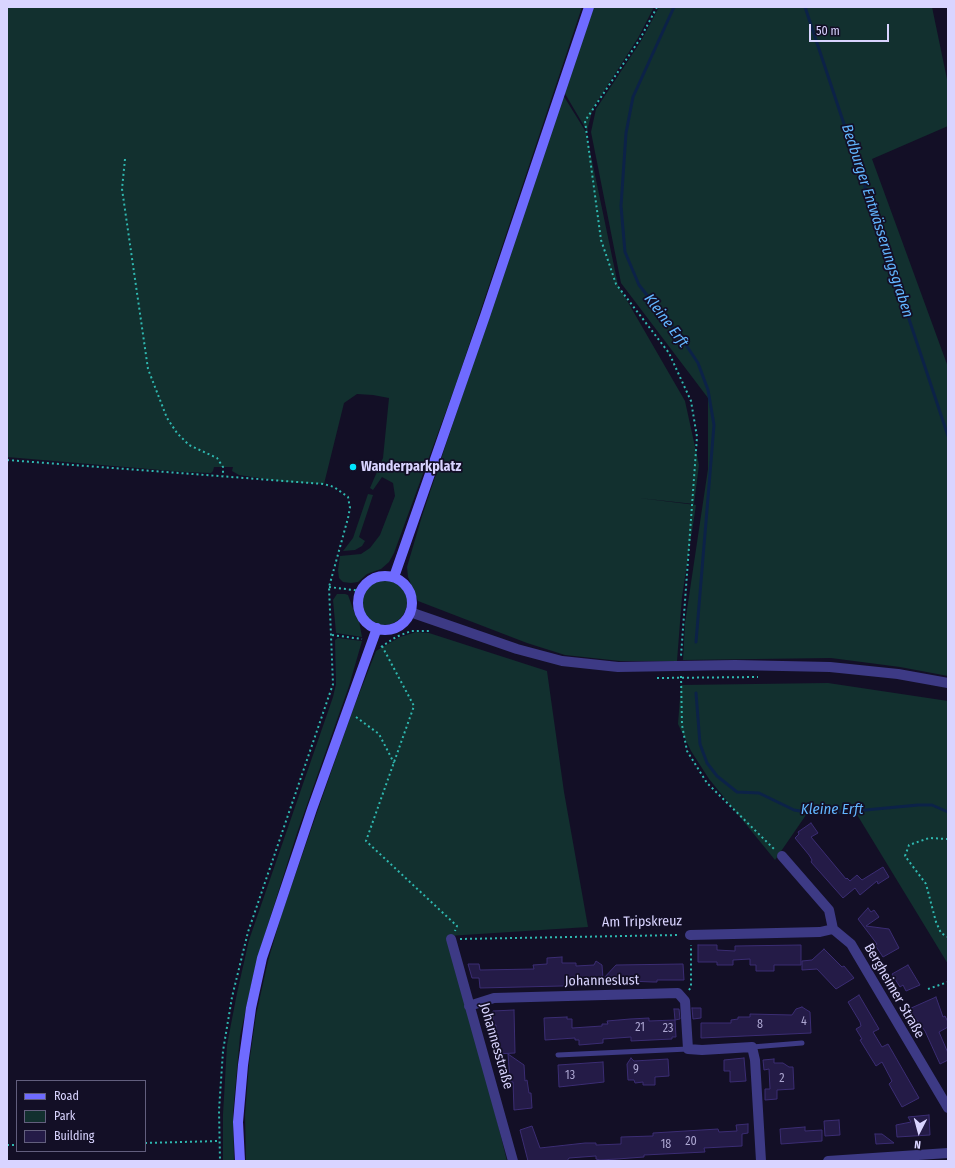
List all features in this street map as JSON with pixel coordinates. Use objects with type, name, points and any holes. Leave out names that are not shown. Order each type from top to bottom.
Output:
[{"type":"main road","points":[[394,577],[485,316],[589,7]]},
{"type":"main road","points":[[376,577],[394,577],[404,583],[411,594],[410,612],[407,618],[395,627],[386,629],[377,628],[369,624],[362,617],[358,607],[361,591],[368,582],[376,577]]},
{"type":"main road","points":[[240,1161],[238,1122],[243,1065],[251,1008],[262,958],[309,816],[377,628]]},
{"type":"street","points":[[410,612],[517,649],[562,661],[618,667],[736,665],[830,667],[898,674],[948,683]]},
{"type":"street","points":[[782,856],[829,910],[833,929]]},
{"type":"street","name":"Am Tripskreuz","points":[[690,935],[820,932],[833,929]]},
{"type":"street","name":"Bergheimer Straße","points":[[833,929],[851,944],[948,1108]]},
{"type":"street","name":"Johannesstraße","points":[[451,939],[513,1161]]},
{"type":"street","name":"Johanneslust","points":[[470,1006],[494,998],[678,993],[683,998]]},
{"type":"street","points":[[683,998],[685,1001],[688,1049],[702,1050],[752,1047],[755,1060],[761,1161]]},
{"type":"street","points":[[828,1161],[948,1153]]},
{"type":"lane","points":[[752,1047],[802,1043]]},
{"type":"lane","points":[[558,1055],[688,1049]]},
{"type":"path","points":[[657,7],[640,39],[585,121],[601,240],[616,284],[669,353],[691,401],[697,438],[682,622],[680,678],[682,725],[687,751],[708,783],[782,856]]},
{"type":"path","points":[[125,159],[122,189],[148,369],[167,418],[177,433],[189,445],[217,458],[223,467],[223,476]]},
{"type":"path","points":[[7,460],[324,484],[334,487],[344,494],[349,503],[348,518],[329,587],[333,684],[248,932],[232,997],[223,1051],[219,1110],[220,1161]]},
{"type":"path","points":[[329,587],[361,591]]},
{"type":"path","points":[[332,635],[372,641],[381,647],[378,654]]},
{"type":"path","points":[[382,646],[414,706],[366,841],[457,926],[451,939]]},
{"type":"path","points":[[680,678],[759,677]]},
{"type":"path","points":[[358,710],[355,716],[379,734],[394,763]]},
{"type":"path","points":[[948,838],[929,838],[909,845],[905,856],[926,884],[936,922],[941,933],[948,938]]},
{"type":"path","points":[[683,998],[691,987],[690,935]]},
{"type":"path","name":"Am Tripskreuz","points":[[451,939],[690,935]]},
{"type":"path","points":[[928,989],[948,982]]},
{"type":"path","points":[[146,1144],[219,1141]]},
{"type":"green space","points":[[7,7],[582,7],[457,381],[394,553],[389,562],[381,569],[367,574],[358,582],[351,583],[343,582],[339,578],[338,570],[340,556],[361,554],[370,548],[380,535],[395,496],[393,483],[382,477],[373,490],[370,488],[383,458],[389,398],[357,394],[344,403],[324,484],[285,482],[239,475],[232,471],[233,467],[214,467],[211,473],[184,472],[7,457]]},
{"type":"green space","points":[[594,7],[654,7],[638,38],[593,108],[587,131],[564,92]]},
{"type":"green space","points":[[659,7],[932,7],[948,84],[948,126],[872,159],[948,367],[948,676],[900,667],[831,658],[683,660],[685,623],[708,469],[708,398],[621,283],[591,132],[596,109],[641,41]]},
{"type":"green space","points":[[563,95],[586,132],[618,285],[685,401],[699,465],[694,504],[639,498],[696,505],[682,597],[677,661],[620,661],[565,655],[527,643],[418,601],[408,577],[407,567],[422,516]]},
{"type":"green space","points":[[368,494],[373,495],[359,537],[365,541],[362,546],[355,550],[343,551],[353,538]]},
{"type":"green space","points":[[384,579],[397,583],[403,589],[407,602],[403,615],[397,621],[384,625],[371,621],[365,615],[361,602],[365,589],[371,583]]},
{"type":"green space","points":[[337,594],[348,595],[356,617],[359,621],[362,637],[336,633],[333,600]]},
{"type":"green space","points":[[416,632],[429,633],[547,671],[564,792],[588,927],[448,936],[484,1068],[507,1161],[246,1161],[245,1115],[249,1064],[256,1015],[268,961],[282,913],[352,712],[376,651],[400,637]]},
{"type":"green space","points":[[338,638],[362,641],[349,686],[297,833],[257,959],[240,1036],[233,1113],[234,1161],[223,1161],[223,1114],[227,1045],[237,993],[249,940],[333,697],[336,684],[335,640]]},
{"type":"green space","points":[[828,683],[948,701],[948,964],[856,813],[806,815],[775,860],[709,779],[691,751],[678,724],[681,685]]},
{"type":"building","points":[[811,823],[818,833],[811,837],[846,879],[847,878],[850,881],[857,875],[862,880],[883,867],[889,877],[878,884],[877,881],[860,895],[855,888],[843,898],[811,862],[812,860],[809,855],[795,838],[799,834],[798,832]]},
{"type":"building","points":[[868,908],[871,912],[874,910],[879,917],[866,926],[889,929],[899,948],[883,957],[875,945],[877,944],[858,919]]},
{"type":"building","points":[[698,945],[717,945],[717,950],[735,951],[735,946],[801,945],[801,965],[774,965],[774,971],[756,971],[756,965],[750,965],[750,959],[733,960],[733,965],[717,965],[717,962],[698,962]]},
{"type":"building","points":[[824,949],[842,967],[844,966],[854,978],[836,989],[817,969],[802,970],[802,961],[812,960]]},
{"type":"building","points":[[562,957],[562,963],[576,963],[576,966],[594,965],[596,961],[602,965],[603,979],[616,965],[683,964],[684,980],[657,980],[657,982],[628,981],[624,985],[622,983],[603,983],[603,985],[480,988],[479,978],[472,978],[468,964],[479,964],[480,970],[534,969],[533,965],[547,964],[547,958]]},
{"type":"building","points":[[908,965],[920,985],[906,991],[903,985],[900,987],[892,974]]},
{"type":"building","points":[[859,995],[879,1029],[873,1032],[882,1047],[888,1044],[919,1098],[902,1107],[889,1084],[892,1081],[882,1062],[876,1066],[860,1040],[862,1039],[856,1029],[861,1026],[860,1022],[848,1002]]},
{"type":"building","points":[[936,997],[943,1017],[945,1016],[948,1022],[948,1027],[939,1032],[948,1053],[948,1060],[940,1064],[925,1031],[909,1009]]},
{"type":"building","points":[[802,1007],[810,1012],[811,1033],[701,1038],[701,1023],[731,1023],[731,1020],[738,1019],[738,1017],[750,1017],[750,1014],[792,1015],[796,1009]]},
{"type":"building","points":[[692,1008],[701,1008],[701,1018],[693,1019]]},
{"type":"building","points":[[674,1009],[679,1009],[680,1019],[675,1020]]},
{"type":"building","points":[[514,1010],[515,1053],[495,1054],[496,1025],[493,1025],[493,1011]]},
{"type":"building","points":[[567,1017],[567,1019],[572,1019],[572,1028],[602,1026],[602,1024],[608,1024],[607,1021],[630,1019],[649,1018],[649,1021],[675,1020],[676,1037],[672,1037],[672,1039],[631,1041],[631,1037],[603,1039],[603,1043],[579,1045],[579,1040],[575,1040],[575,1038],[545,1040],[544,1018]]},
{"type":"building","points":[[508,1054],[524,1065],[525,1081],[527,1080],[529,1093],[531,1093],[532,1108],[514,1110],[513,1082],[510,1082]]},
{"type":"building","points":[[631,1058],[634,1061],[668,1059],[669,1076],[655,1077],[655,1085],[643,1085],[643,1082],[635,1083],[634,1080],[628,1080],[627,1064]]},
{"type":"building","points":[[744,1058],[746,1081],[730,1082],[730,1071],[724,1071],[724,1060]]},
{"type":"building","points":[[774,1059],[774,1063],[783,1063],[789,1067],[793,1067],[794,1089],[777,1090],[777,1099],[765,1100],[765,1089],[770,1089],[769,1069],[764,1070],[763,1060]]},
{"type":"building","points":[[603,1062],[604,1082],[559,1087],[558,1065]]},
{"type":"building","points":[[929,1115],[930,1135],[897,1137],[896,1125],[911,1122],[908,1117]]},
{"type":"building","points":[[839,1120],[840,1135],[825,1136],[824,1121]]},
{"type":"building","points":[[748,1124],[748,1133],[742,1134],[742,1146],[704,1148],[705,1152],[644,1155],[644,1157],[617,1159],[600,1160],[596,1159],[596,1156],[569,1158],[567,1161],[528,1161],[520,1130],[532,1126],[540,1148],[585,1143],[596,1143],[596,1145],[621,1144],[621,1137],[653,1136],[653,1133],[718,1129],[719,1132],[737,1131],[736,1125]]},
{"type":"building","points":[[805,1127],[805,1131],[822,1130],[822,1141],[781,1144],[780,1129]]},
{"type":"building","points":[[875,1134],[882,1134],[894,1143],[876,1144]]},
{"type":"waterway","name":"Kleine Erft","points":[[674,7],[633,97],[626,133],[621,206],[625,252],[639,285],[684,342],[698,363],[708,390],[714,425],[696,642]]},
{"type":"waterway","name":"Bedburger Entwässerungsgraben","points":[[805,7],[948,436]]},
{"type":"waterway","name":"Kleine Erft","points":[[696,693],[700,744],[707,763],[717,776],[737,792],[759,793],[794,810],[806,812],[855,811],[918,805],[932,805],[948,812]]},
{"type":"place","name":"Wanderparkplatz","points":[[353,467]]}]
